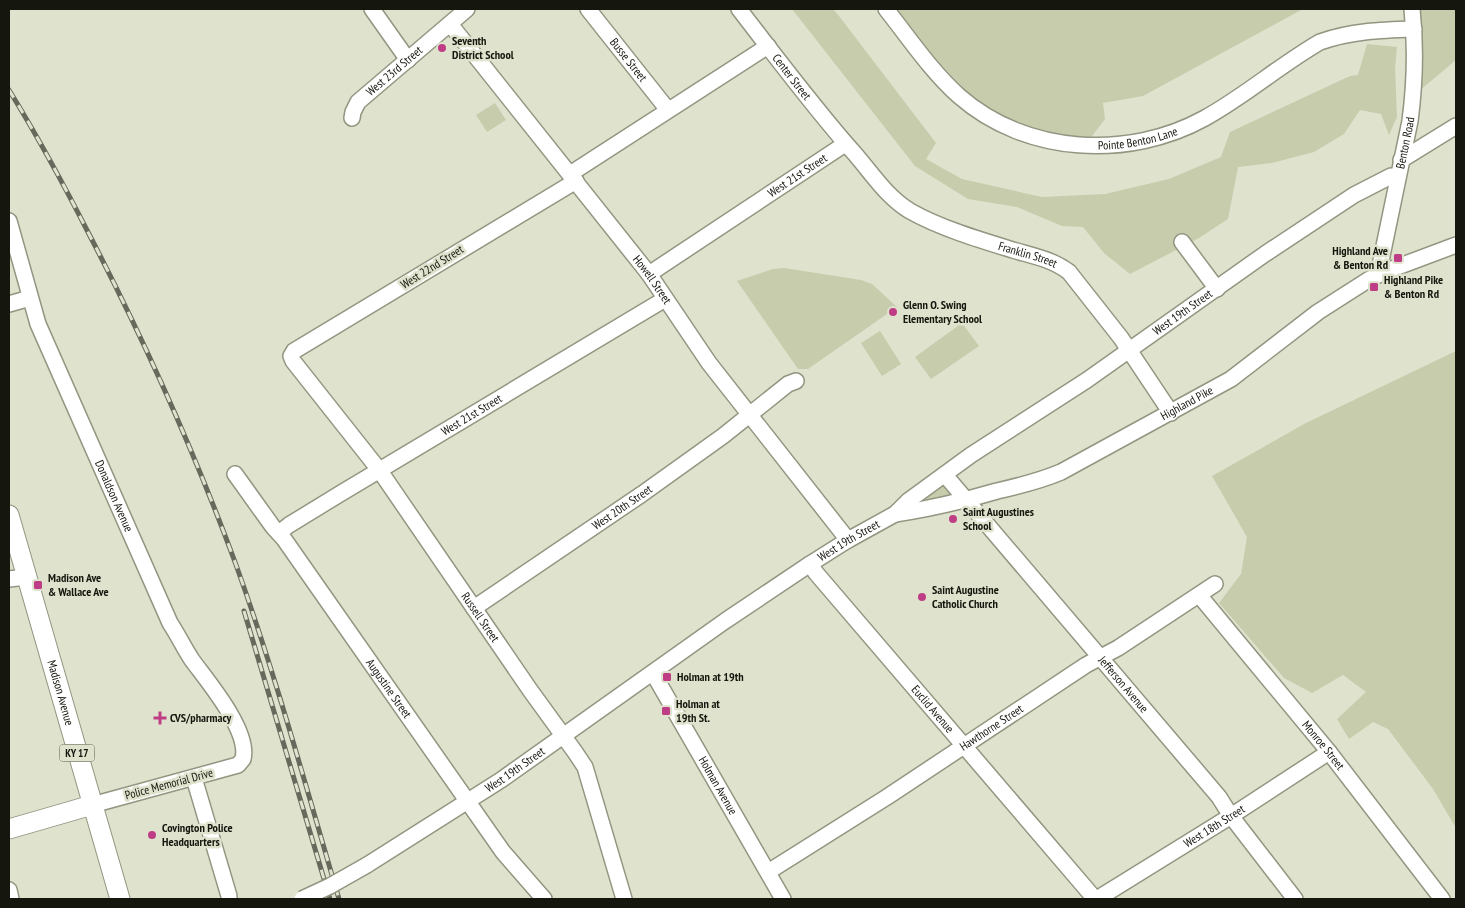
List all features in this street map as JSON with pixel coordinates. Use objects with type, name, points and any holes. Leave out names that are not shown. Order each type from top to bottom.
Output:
[{"type":"main road","name":"Madison Avenue","points":[[9,515],[17,578],[92,805],[120,899]]},
{"type":"main road","points":[[9,829],[92,805]]},
{"type":"street","points":[[372,9],[408,60]]},
{"type":"street","name":"West 23rd Street","points":[[352,118],[358,102],[467,9]]},
{"type":"street","name":"Busse Street","points":[[588,9],[668,110]]},
{"type":"street","name":"Center Street","points":[[739,9],[846,144]]},
{"type":"street","name":"Pointe Benton Lane","points":[[886,9],[935,71],[960,96],[990,118],[1023,133],[1055,142],[1105,146],[1158,138],[1206,118],[1320,42],[1364,31],[1414,28]]},
{"type":"street","name":"Benton Road","points":[[1378,275],[1413,96],[1415,68],[1412,9]]},
{"type":"street","name":"Howell Street","points":[[450,24],[649,274],[709,363],[848,540]]},
{"type":"street","name":"West 22nd Street","points":[[291,356],[294,350],[507,223],[668,110],[768,46]]},
{"type":"street","points":[[1401,160],[1456,126]]},
{"type":"street","name":"West 21st Street","points":[[649,274],[846,144]]},
{"type":"street","name":"Franklin Street","points":[[846,144],[887,194],[910,211],[944,226],[1044,258],[1060,265],[1075,279],[1129,350],[1171,413]]},
{"type":"street","name":"West 19th Street","points":[[302,899],[367,865],[501,780],[725,621],[848,540],[895,514],[908,501],[945,475],[1354,194],[1391,176]]},
{"type":"street","name":"Donaldson Avenue","points":[[9,221],[38,324],[170,623],[191,658],[228,711],[244,744],[243,759]]},
{"type":"street","points":[[1182,242],[1217,288]]},
{"type":"street","name":"Highland Pike","points":[[895,514],[966,500],[1046,478],[1061,472],[1230,379],[1318,312],[1378,275],[1456,245]]},
{"type":"street","points":[[9,304],[30,298]]},
{"type":"street","name":"West 21st Street","points":[[279,533],[289,525],[665,299]]},
{"type":"street","name":"Russell Street","points":[[291,356],[380,471],[563,736],[576,752],[585,767],[624,899]]},
{"type":"street","name":"West 20th Street","points":[[474,608],[642,494],[750,415],[788,384],[796,381]]},
{"type":"street","name":"Augustine Street","points":[[235,474],[284,539],[503,852],[544,899]]},
{"type":"street","name":"Jefferson Avenue","points":[[945,475],[1214,790],[1231,816],[1295,899]]},
{"type":"street","name":"Euclid Avenue","points":[[810,564],[963,746],[1096,899]]},
{"type":"street","name":"Hawthorne Street","points":[[768,872],[1215,584]]},
{"type":"street","name":"Monroe Street","points":[[1199,595],[1329,752],[1442,899]]},
{"type":"street","name":"Holman Avenue","points":[[653,672],[783,899]]},
{"type":"street","name":"West 18th Street","points":[[1096,899],[1231,816],[1329,752]]},
{"type":"street","name":"Police Memorial Drive","points":[[92,805],[238,765],[243,759]]},
{"type":"street","points":[[194,778],[229,896]]},
{"type":"street","points":[[9,890],[11,899]]},
{"type":"green space","points":[[792,9],[833,9],[936,143],[926,159],[962,179],[1042,197],[1105,194],[1169,179],[1221,157],[1230,132],[1350,76],[1358,75],[1367,44],[1397,47],[1395,68],[1397,117],[1389,135],[1381,114],[1360,110],[1344,134],[1314,152],[1272,163],[1238,167],[1228,219],[1199,238],[1130,274],[1104,253],[1083,227],[1062,226],[1017,207],[968,199],[915,166]]},
{"type":"green space","points":[[886,9],[1303,9],[1143,96],[1103,103],[1105,119],[1092,136],[1081,145],[1055,142],[959,96]]},
{"type":"green space","points":[[1412,9],[1456,9],[1456,60],[1413,96]]},
{"type":"green space","points":[[495,103],[506,120],[487,132],[476,115]]},
{"type":"green space","points":[[784,268],[861,280],[872,284],[897,307],[808,369],[798,369],[737,281],[773,269]]},
{"type":"green space","points":[[962,323],[979,346],[931,379],[915,357]]},
{"type":"green space","points":[[880,331],[901,364],[882,376],[861,343]]},
{"type":"green space","points":[[1456,351],[1456,828],[1433,789],[1388,729],[1373,722],[1349,739],[1337,719],[1366,692],[1343,675],[1312,693],[1284,678],[1219,603],[1241,574],[1247,537],[1212,476],[1306,423]]},
{"type":"green space","points":[[943,486],[949,492],[949,496],[927,501],[926,495]]},
{"type":"railway","points":[[9,90],[51,162],[110,276],[168,397],[203,479],[235,562],[263,646],[290,730],[339,899]]},
{"type":"railway","points":[[244,611],[330,899]]},
{"type":"place","name":"Seventh District School","points":[[442,48]]},
{"type":"place","name":"Highland Ave & Benton Rd","points":[[1398,258]]},
{"type":"place","name":"Highland Pike & Benton Rd","points":[[1374,287]]},
{"type":"place","name":"Glenn O. Swing Elementary School","points":[[893,312]]},
{"type":"place","name":"Saint Augustines School","points":[[953,519]]},
{"type":"place","name":"Madison Ave & Wallace Ave","points":[[38,585]]},
{"type":"place","name":"Saint Augustine Catholic Church","points":[[922,597]]},
{"type":"place","name":"Holman at 19th","points":[[667,677]]},
{"type":"place","name":"Holman at 19th St.","points":[[666,711]]},
{"type":"place","name":"CVS/pharmacy","points":[[160,718]]},
{"type":"place","name":"Covington Police Headquarters","points":[[152,835]]}]
